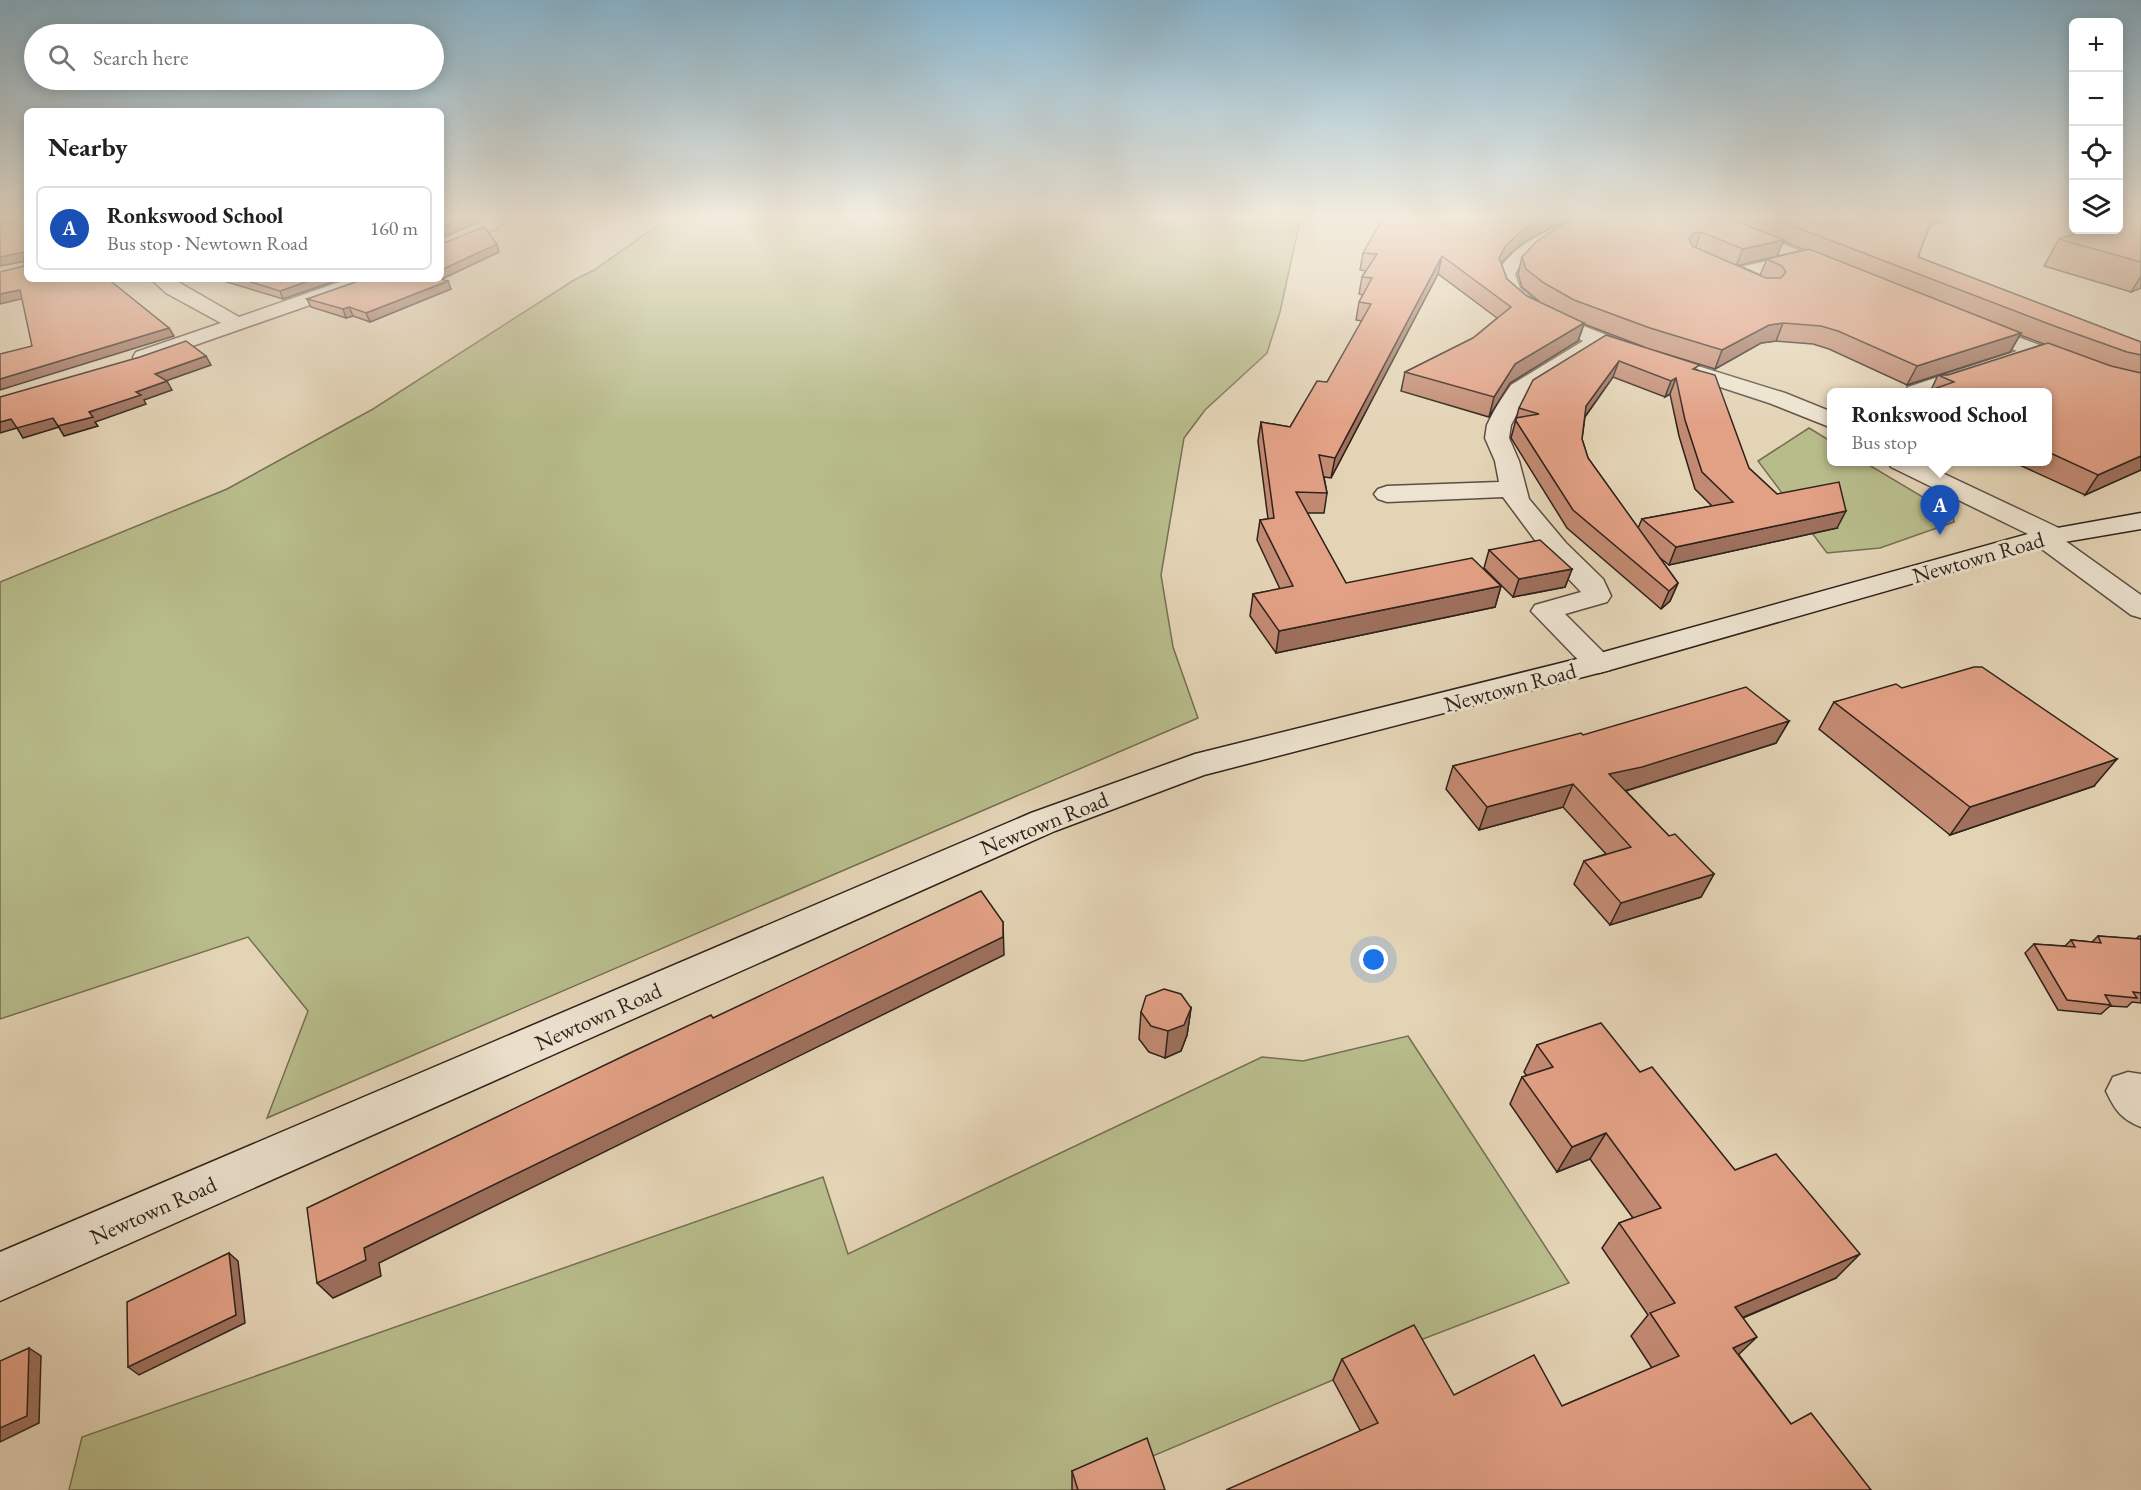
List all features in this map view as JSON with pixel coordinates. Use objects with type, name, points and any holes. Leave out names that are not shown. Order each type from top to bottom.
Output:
[{"type":"street","points":[[168,286],[237,324]]},
{"type":"street","points":[[125,363],[347,286]]},
{"type":"street","points":[[1509,286],[1534,309],[1598,341],[1787,402],[1827,418]]},
{"type":"street","points":[[1759,286],[1767,289]]},
{"type":"street","points":[[1934,388],[2047,356],[1956,320]]},
{"type":"street","points":[[1598,341],[1519,390],[1508,405],[1499,425],[1497,438],[1507,461],[1516,500],[1574,568],[1593,585],[1597,596],[1545,611],[1599,663]]},
{"type":"street","points":[[1908,466],[2049,537],[2141,609]]},
{"type":"street","points":[[1387,494],[1513,489]]},
{"type":"street","name":"Newtown Road","points":[[0,1277],[1042,822],[1195,766],[1599,663],[2049,537],[2141,521]]},
{"type":"street","points":[[2111,585],[2141,578]]},
{"type":"street","points":[[2141,1093],[2128,1091],[2141,1107]]},
{"type":"green space","points":[[565,286],[1286,286],[1267,353],[1205,410],[1184,438],[1161,575],[1173,647],[1198,718],[267,1118],[308,1011],[248,937],[0,1019],[0,582],[227,489],[373,409]]},
{"type":"green space","points":[[1809,428],[1827,439],[1827,466],[1871,466],[1953,515],[1954,522],[1880,548],[1827,553],[1758,461]]},
{"type":"green space","points":[[1408,1036],[1569,1283],[1402,1347],[1333,1380],[1072,1490],[69,1490],[82,1437],[823,1177],[848,1254],[1262,1057],[1303,1061]]},
{"type":"building","points":[[0,286],[116,286],[169,328],[0,379],[0,354],[32,346],[20,290],[0,294]]},
{"type":"building","points":[[262,286],[295,286],[280,291]]},
{"type":"building","points":[[345,286],[436,286],[366,313],[349,307],[343,309],[307,299]]},
{"type":"building","points":[[1368,286],[1426,286],[1335,458],[1319,455],[1327,493],[1296,492],[1346,583],[1472,558],[1501,586],[1279,631],[1253,594],[1293,586],[1260,520],[1274,518],[1261,422],[1290,427],[1317,381],[1327,382],[1371,304],[1359,302]]},
{"type":"building","points":[[1482,286],[1515,286],[1527,296],[1584,323],[1515,364],[1494,397],[1405,372],[1473,338],[1511,307]]},
{"type":"building","points":[[1548,286],[1901,286],[2021,333],[1917,366],[1838,331],[1821,326],[1783,323],[1769,325],[1722,350],[1650,328],[1574,300]]},
{"type":"building","points":[[1949,286],[1993,286],[2141,342],[2141,355],[2057,327]]},
{"type":"building","points":[[1606,335],[1700,365],[1693,369],[1715,375],[1749,468],[1777,494],[1839,482],[1846,511],[1676,547],[1642,519],[1733,502],[1702,472],[1685,420],[1676,378],[1671,381],[1619,361],[1586,406],[1582,439],[1588,458],[1678,583],[1669,591],[1573,510],[1516,421],[1516,418],[1539,414],[1519,408],[1533,380]]},
{"type":"building","points":[[186,341],[206,356],[155,374],[167,381],[136,392],[141,395],[89,412],[93,417],[58,426],[53,418],[17,428],[11,419],[0,422],[0,397],[140,357]]},
{"type":"building","points":[[2048,343],[2111,366],[2141,373],[2141,456],[2098,475],[2052,454],[2052,388],[1937,388],[1954,382],[1938,375],[1948,375]]},
{"type":"building","points":[[1540,540],[1572,569],[1519,579],[1489,550]]},
{"type":"building","points":[[1974,667],[1982,667],[2117,759],[1970,807],[1834,702],[1896,684],[1902,688]]},
{"type":"building","points":[[1746,687],[1789,721],[1642,767],[1609,774],[1669,836],[1675,834],[1714,874],[1621,903],[1584,861],[1631,847],[1573,784],[1487,807],[1453,766],[1581,733],[1583,735]]},
{"type":"building","points":[[981,891],[1003,922],[1003,937],[364,1248],[366,1260],[317,1283],[307,1208],[632,1052],[711,1015],[713,1018]]},
{"type":"building","points":[[2098,936],[2141,939],[2141,993],[2133,992],[2137,998],[2105,995],[2111,1005],[2067,1000],[2034,944],[2075,947],[2071,940],[2101,943]]},
{"type":"building","points":[[1164,989],[1181,994],[1191,1008],[1184,1025],[1168,1031],[1151,1026],[1141,1012],[1146,996]]},
{"type":"building","points":[[1601,1023],[1640,1072],[1652,1067],[1735,1170],[1776,1154],[1860,1254],[1735,1307],[1757,1337],[1733,1348],[1791,1424],[1811,1413],[1871,1490],[1226,1490],[1378,1423],[1342,1359],[1414,1325],[1454,1395],[1534,1355],[1562,1406],[1679,1356],[1650,1313],[1675,1303],[1619,1223],[1661,1208],[1606,1133],[1572,1147],[1522,1077],[1553,1067],[1537,1045]]},
{"type":"building","points":[[229,1253],[236,1315],[128,1367],[127,1302]]},
{"type":"building","points":[[29,1348],[27,1416],[0,1428],[0,1361]]},
{"type":"building","points":[[1147,1438],[1165,1490],[1078,1490],[1072,1471]]},
{"type":"place","name":"Ronkswood School","points":[[1940,535]]}]
